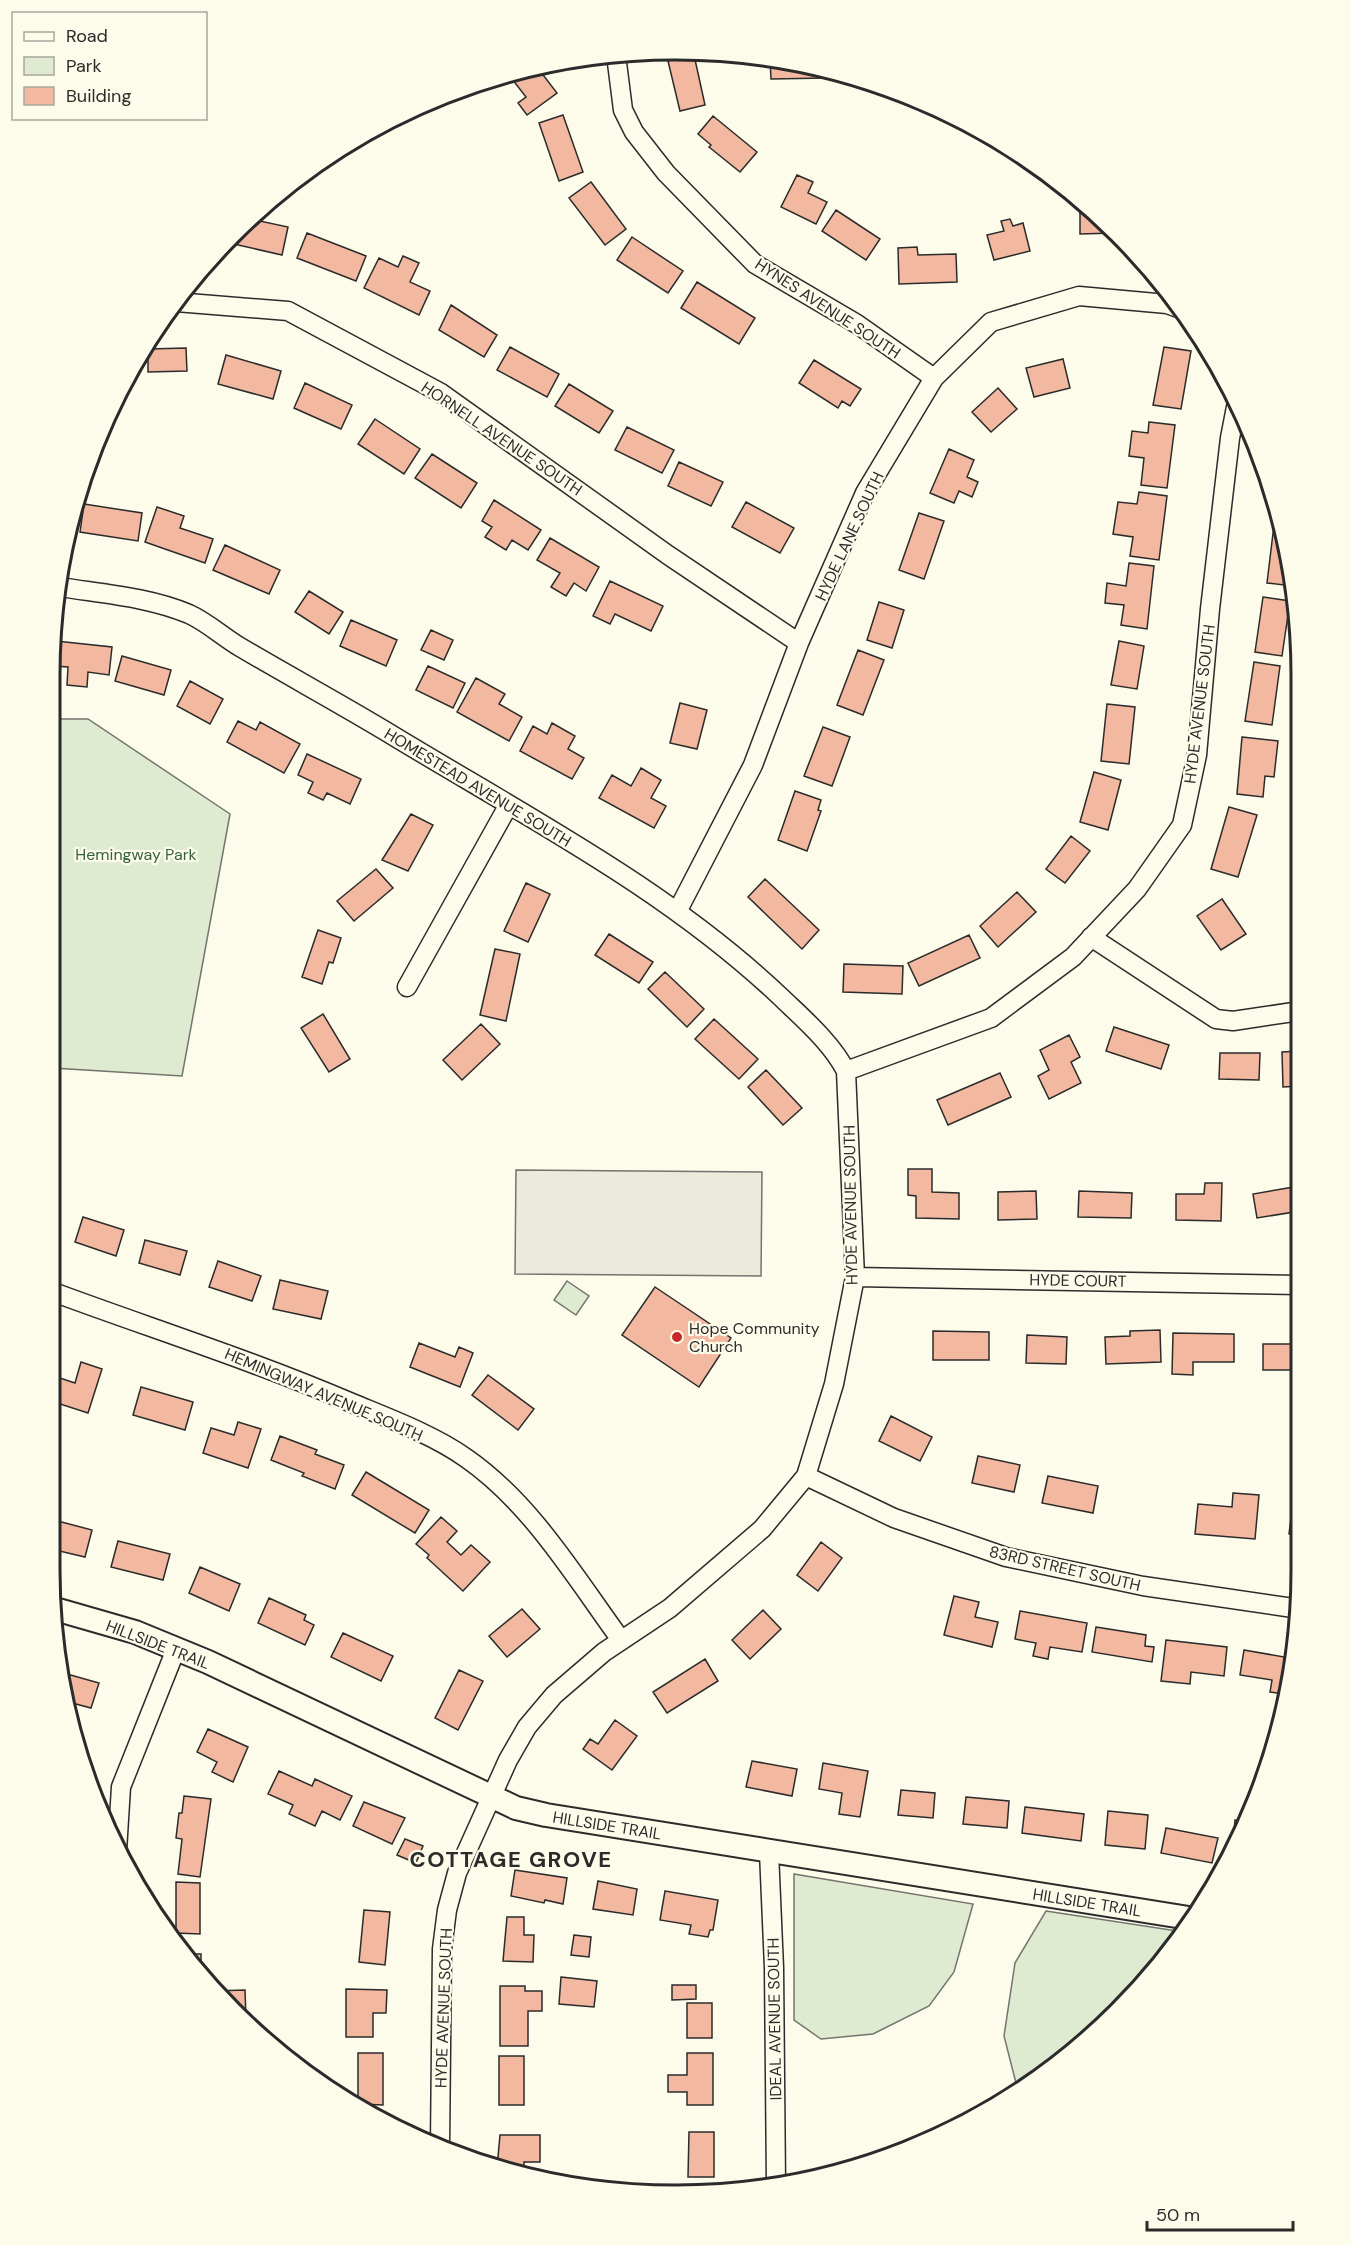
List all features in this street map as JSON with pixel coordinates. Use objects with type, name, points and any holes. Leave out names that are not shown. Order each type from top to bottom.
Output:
[{"type":"street","name":"HYNES AVENUE SOUTH","points":[[617,63],[623,110],[634,132],[666,173],[755,264],[857,324],[934,378]]},
{"type":"street","name":"HYDE LANE SOUTH","points":[[677,912],[753,765],[799,643],[866,493],[934,378],[991,322],[1079,296],[1166,304]]},
{"type":"street","name":"HORNELL AVENUE SOUTH","points":[[186,303],[288,311],[431,387],[799,643]]},
{"type":"street","name":"HYDE AVENUE SOUTH","points":[[440,2138],[443,1940],[457,1873],[490,1795],[527,1727],[554,1695],[604,1652],[670,1608],[762,1528],[806,1476],[834,1384],[855,1277],[846,1071],[991,1018],[1073,957],[1137,889],[1182,825],[1197,755],[1210,609],[1234,417]]},
{"type":"street","name":"HOMESTEAD AVENUE SOUTH","points":[[66,588],[158,602],[192,616],[239,647],[315,688],[596,858],[677,912],[759,975],[808,1023],[839,1058],[846,1071]]},
{"type":"street","points":[[407,987],[508,806]]},
{"type":"street","points":[[1091,937],[1216,1019],[1233,1021],[1291,1012]]},
{"type":"street","name":"HYDE COURT","points":[[855,1277],[1291,1285]]},
{"type":"street","name":"HEMINGWAY AVENUE SOUTH","points":[[60,1294],[266,1366],[397,1422],[465,1457],[501,1487],[547,1539],[621,1640]]},
{"type":"street","name":"83RD STREET SOUTH","points":[[806,1476],[894,1518],[1006,1557],[1143,1586],[1290,1608]]},
{"type":"street","name":"HILLSIDE TRAIL","points":[[61,1611],[135,1632],[176,1649],[516,1808],[769,1852],[1183,1917]]},
{"type":"street","points":[[118,1831],[121,1787],[176,1649]]},
{"type":"street","name":"IDEAL AVENUE SOUTH","points":[[769,1852],[774,1968],[776,2177]]},
{"type":"green space","name":"Hemingway Park","points":[[60,719],[88,719],[230,814],[182,1076],[60,1068]]},
{"type":"green space","points":[[567,1281],[589,1296],[576,1315],[554,1300]]},
{"type":"green space","points":[[794,1874],[973,1904],[954,1972],[929,2006],[873,2034],[821,2039],[794,2020]]},
{"type":"green space","points":[[1046,1911],[1173,1930],[1111,2005],[1050,2058],[1016,2082],[1004,2036],[1015,1963]]},
{"type":"shaded area","points":[[516,1170],[762,1172],[761,1276],[515,1274]]},
{"type":"building","points":[[695,60],[705,105],[680,111],[668,61]]},
{"type":"building","points":[[770,68],[822,78],[771,79]]},
{"type":"building","points":[[543,75],[557,93],[527,115],[518,103],[526,97],[514,82]]},
{"type":"building","points":[[563,115],[583,172],[559,181],[539,123]]},
{"type":"building","points":[[713,116],[757,152],[740,172],[709,147],[711,145],[698,134]]},
{"type":"building","points":[[797,175],[813,182],[808,193],[827,202],[816,224],[781,207]]},
{"type":"building","points":[[591,182],[626,229],[605,245],[569,198]]},
{"type":"building","points":[[836,210],[880,239],[866,260],[822,231]]},
{"type":"building","points":[[1080,212],[1104,233],[1080,234]]},
{"type":"building","points":[[1010,219],[1013,226],[1023,223],[1030,251],[994,260],[987,235],[1004,231],[1001,221]]},
{"type":"building","points":[[261,221],[288,227],[282,255],[236,244]]},
{"type":"building","points":[[307,233],[366,256],[356,281],[297,258]]},
{"type":"building","points":[[632,237],[683,271],[668,293],[617,260]]},
{"type":"building","points":[[917,247],[918,255],[956,254],[957,282],[899,284],[898,248]]},
{"type":"building","points":[[403,256],[419,263],[410,282],[430,291],[419,315],[364,288],[379,258],[398,267]]},
{"type":"building","points":[[697,282],[755,318],[739,344],[681,308]]},
{"type":"building","points":[[451,305],[497,335],[484,357],[439,330]]},
{"type":"building","points":[[510,347],[559,374],[547,397],[497,370]]},
{"type":"building","points":[[1164,347],[1191,351],[1181,409],[1153,405]]},
{"type":"building","points":[[186,348],[187,371],[148,372],[148,359],[154,349]]},
{"type":"building","points":[[226,355],[281,371],[273,399],[218,384]]},
{"type":"building","points":[[1063,359],[1070,388],[1034,397],[1026,368]]},
{"type":"building","points":[[814,360],[861,389],[850,406],[842,401],[838,408],[799,383]]},
{"type":"building","points":[[305,383],[352,405],[341,429],[294,408]]},
{"type":"building","points":[[569,384],[613,411],[599,433],[555,406]]},
{"type":"building","points":[[998,388],[1017,409],[991,432],[972,412]]},
{"type":"building","points":[[375,419],[420,449],[404,474],[358,444]]},
{"type":"building","points":[[1149,422],[1175,425],[1167,488],[1141,485],[1144,458],[1129,456],[1132,431],[1148,433]]},
{"type":"building","points":[[627,427],[674,450],[662,473],[615,450]]},
{"type":"building","points":[[949,449],[974,460],[967,477],[978,482],[972,497],[959,491],[954,503],[930,493]]},
{"type":"building","points":[[432,454],[477,483],[461,508],[415,478]]},
{"type":"building","points":[[679,462],[723,482],[711,506],[668,486]]},
{"type":"building","points":[[1139,492],[1167,496],[1159,560],[1130,556],[1133,537],[1113,534],[1118,502],[1137,504]]},
{"type":"building","points":[[494,500],[541,530],[528,550],[512,540],[506,550],[485,537],[492,527],[482,521]]},
{"type":"building","points":[[746,502],[794,528],[780,553],[732,527]]},
{"type":"building","points":[[85,504],[142,513],[138,541],[80,532]]},
{"type":"building","points":[[157,507],[184,516],[180,528],[213,539],[205,563],[145,542]]},
{"type":"building","points":[[919,513],[944,521],[924,579],[899,570]]},
{"type":"building","points":[[1273,530],[1284,585],[1267,583]]},
{"type":"building","points":[[550,538],[599,567],[586,591],[574,583],[566,596],[551,587],[560,573],[537,560]]},
{"type":"building","points":[[225,545],[280,570],[269,594],[213,570]]},
{"type":"building","points":[[1129,563],[1154,566],[1147,629],[1121,625],[1124,605],[1105,603],[1107,583],[1126,586]]},
{"type":"building","points":[[610,581],[663,606],[651,631],[615,614],[610,624],[593,616]]},
{"type":"building","points":[[309,591],[343,612],[329,634],[295,612]]},
{"type":"building","points":[[1263,597],[1287,600],[1288,615],[1282,656],[1255,652]]},
{"type":"building","points":[[879,602],[904,610],[892,648],[867,640]]},
{"type":"building","points":[[351,620],[397,640],[386,666],[340,646]]},
{"type":"building","points":[[431,630],[453,640],[444,660],[421,650]]},
{"type":"building","points":[[1119,641],[1144,646],[1137,689],[1111,685]]},
{"type":"building","points":[[61,642],[112,647],[109,675],[88,672],[87,687],[67,685],[68,667],[60,666]]},
{"type":"building","points":[[858,650],[884,660],[863,715],[837,705]]},
{"type":"building","points":[[122,656],[171,670],[164,695],[115,681]]},
{"type":"building","points":[[1254,662],[1280,666],[1272,725],[1245,721]]},
{"type":"building","points":[[428,666],[465,683],[453,708],[416,690]]},
{"type":"building","points":[[476,678],[505,694],[499,704],[522,717],[509,741],[457,712]]},
{"type":"building","points":[[190,681],[223,699],[210,724],[177,706]]},
{"type":"building","points":[[680,703],[707,710],[697,749],[670,743]]},
{"type":"building","points":[[1107,704],[1135,707],[1129,764],[1101,761]]},
{"type":"building","points":[[238,721],[256,730],[260,722],[300,744],[284,773],[227,742]]},
{"type":"building","points":[[552,723],[575,736],[568,749],[584,758],[572,779],[520,751],[533,726],[547,734]]},
{"type":"building","points":[[823,727],[850,737],[832,786],[804,776]]},
{"type":"building","points":[[1242,737],[1278,741],[1274,777],[1265,776],[1263,797],[1237,794]]},
{"type":"building","points":[[307,754],[361,779],[350,804],[327,793],[323,800],[308,793],[313,782],[298,775]]},
{"type":"building","points":[[641,768],[661,780],[651,798],[666,806],[654,828],[599,798],[612,775],[631,786]]},
{"type":"building","points":[[1094,772],[1121,780],[1108,830],[1080,822]]},
{"type":"building","points":[[795,791],[821,800],[818,810],[821,811],[807,851],[778,840]]},
{"type":"building","points":[[1229,807],[1257,815],[1238,877],[1211,869]]},
{"type":"building","points":[[411,814],[433,825],[408,871],[382,860]]},
{"type":"building","points":[[1071,836],[1090,851],[1065,883],[1046,869]]},
{"type":"building","points":[[376,869],[393,888],[354,921],[337,901]]},
{"type":"building","points":[[765,879],[819,930],[802,949],[748,897]]},
{"type":"building","points":[[526,883],[550,894],[528,942],[504,931]]},
{"type":"building","points":[[1017,892],[1036,912],[998,947],[980,926]]},
{"type":"building","points":[[1222,899],[1246,934],[1221,950],[1197,916]]},
{"type":"building","points":[[318,930],[341,938],[333,963],[329,962],[322,984],[302,977]]},
{"type":"building","points":[[609,934],[653,962],[639,983],[595,955]]},
{"type":"building","points":[[969,935],[980,958],[919,986],[908,963]]},
{"type":"building","points":[[495,949],[520,954],[506,1021],[480,1015]]},
{"type":"building","points":[[844,964],[903,966],[902,994],[843,992]]},
{"type":"building","points":[[665,972],[704,1009],[687,1027],[648,989]]},
{"type":"building","points":[[323,1014],[350,1059],[329,1072],[301,1028]]},
{"type":"building","points":[[714,1019],[758,1059],[739,1079],[695,1039]]},
{"type":"building","points":[[481,1024],[500,1044],[462,1080],[443,1060]]},
{"type":"building","points":[[1114,1027],[1169,1045],[1161,1069],[1106,1051]]},
{"type":"building","points":[[1069,1035],[1080,1057],[1071,1062],[1081,1083],[1049,1099],[1038,1076],[1049,1070],[1040,1050]]},
{"type":"building","points":[[1282,1052],[1291,1052],[1291,1087],[1283,1087]]},
{"type":"building","points":[[1220,1053],[1260,1053],[1259,1080],[1219,1079]]},
{"type":"building","points":[[766,1070],[802,1108],[783,1125],[748,1087]]},
{"type":"building","points":[[1000,1073],[1011,1097],[948,1125],[937,1100]]},
{"type":"building","points":[[908,1169],[932,1169],[932,1192],[959,1193],[959,1219],[916,1218],[916,1196],[908,1195]]},
{"type":"building","points":[[1205,1183],[1222,1183],[1221,1221],[1176,1220],[1176,1194],[1204,1194]]},
{"type":"building","points":[[1291,1188],[1291,1212],[1257,1218],[1253,1194]]},
{"type":"building","points":[[1036,1191],[1037,1219],[998,1220],[998,1192]]},
{"type":"building","points":[[1079,1191],[1132,1193],[1131,1218],[1078,1217]]},
{"type":"building","points":[[83,1217],[124,1230],[116,1256],[75,1242]]},
{"type":"building","points":[[145,1240],[187,1251],[180,1275],[139,1263]]},
{"type":"building","points":[[218,1261],[261,1276],[252,1301],[209,1287]]},
{"type":"building","points":[[280,1280],[328,1291],[321,1319],[273,1309]]},
{"type":"building","name":"Hope Community Church","points":[[655,1287],[731,1338],[699,1387],[622,1335]]},
{"type":"building","points":[[1160,1330],[1161,1362],[1106,1364],[1105,1337],[1130,1336],[1130,1331]]},
{"type":"building","points":[[933,1331],[989,1332],[989,1360],[933,1360]]},
{"type":"building","points":[[1173,1333],[1234,1334],[1234,1362],[1193,1362],[1193,1375],[1172,1374]]},
{"type":"building","points":[[1027,1335],[1067,1337],[1066,1364],[1026,1363]]},
{"type":"building","points":[[419,1343],[455,1357],[459,1347],[473,1353],[460,1387],[410,1367]]},
{"type":"building","points":[[1263,1344],[1291,1344],[1291,1370],[1263,1370]]},
{"type":"building","points":[[81,1362],[102,1369],[88,1413],[60,1404],[60,1378],[75,1383]]},
{"type":"building","points":[[488,1375],[534,1409],[518,1430],[472,1395]]},
{"type":"building","points":[[141,1387],[193,1402],[185,1430],[133,1415]]},
{"type":"building","points":[[891,1416],[932,1437],[920,1461],[879,1441]]},
{"type":"building","points":[[238,1422],[261,1429],[248,1468],[203,1453],[211,1428],[234,1435]]},
{"type":"building","points":[[280,1436],[317,1450],[315,1454],[344,1465],[335,1489],[271,1460]]},
{"type":"building","points":[[978,1456],[1020,1465],[1014,1492],[972,1483]]},
{"type":"building","points":[[366,1472],[429,1510],[415,1533],[352,1495]]},
{"type":"building","points":[[1048,1476],[1098,1486],[1093,1513],[1042,1503]]},
{"type":"building","points":[[1233,1493],[1259,1495],[1255,1539],[1195,1534],[1198,1504],[1232,1507]]},
{"type":"building","points":[[441,1517],[457,1531],[447,1542],[461,1555],[471,1545],[490,1562],[463,1591],[427,1558],[429,1555],[416,1544]]},
{"type":"building","points":[[60,1522],[92,1530],[85,1557],[60,1551]]},
{"type":"building","points":[[118,1541],[170,1554],[163,1580],[111,1567]]},
{"type":"building","points":[[821,1542],[842,1558],[818,1591],[797,1575]]},
{"type":"building","points":[[200,1567],[240,1584],[229,1611],[189,1593]]},
{"type":"building","points":[[954,1596],[979,1602],[975,1617],[998,1622],[992,1647],[944,1635]]},
{"type":"building","points":[[269,1598],[306,1615],[304,1620],[314,1625],[305,1645],[258,1623]]},
{"type":"building","points":[[522,1609],[540,1629],[507,1657],[489,1636]]},
{"type":"building","points":[[763,1610],[781,1629],[750,1659],[732,1640]]},
{"type":"building","points":[[1020,1611],[1087,1623],[1082,1652],[1050,1647],[1048,1659],[1033,1656],[1036,1643],[1015,1639]]},
{"type":"building","points":[[1096,1627],[1146,1635],[1145,1646],[1154,1647],[1152,1662],[1092,1652]]},
{"type":"building","points":[[343,1633],[393,1656],[381,1681],[331,1657]]},
{"type":"building","points":[[1166,1640],[1227,1647],[1224,1676],[1191,1672],[1190,1684],[1161,1681]]},
{"type":"building","points":[[1244,1650],[1285,1657],[1278,1693],[1270,1692],[1272,1680],[1240,1675]]},
{"type":"building","points":[[705,1659],[718,1681],[667,1713],[653,1692]]},
{"type":"building","points":[[459,1670],[483,1681],[458,1730],[435,1718]]},
{"type":"building","points":[[69,1675],[99,1683],[91,1708],[75,1704]]},
{"type":"building","points":[[615,1720],[637,1736],[612,1770],[583,1749],[590,1739],[598,1744]]},
{"type":"building","points":[[208,1729],[248,1747],[233,1782],[212,1772],[217,1762],[197,1752]]},
{"type":"building","points":[[752,1761],[797,1769],[792,1796],[746,1787]]},
{"type":"building","points":[[823,1763],[868,1771],[860,1817],[839,1814],[842,1793],[819,1789]]},
{"type":"building","points":[[279,1771],[312,1786],[315,1779],[352,1796],[340,1820],[322,1811],[315,1826],[289,1814],[293,1805],[268,1794]]},
{"type":"building","points":[[901,1790],[935,1793],[933,1818],[898,1815]]},
{"type":"building","points":[[184,1796],[211,1799],[200,1877],[178,1874],[182,1839],[176,1838]]},
{"type":"building","points":[[966,1797],[1009,1801],[1007,1828],[963,1824]]},
{"type":"building","points":[[364,1802],[405,1818],[392,1844],[353,1826]]},
{"type":"building","points":[[1025,1807],[1084,1814],[1081,1841],[1022,1833]]},
{"type":"building","points":[[1108,1811],[1148,1815],[1145,1849],[1105,1845]]},
{"type":"building","points":[[1166,1828],[1218,1838],[1212,1863],[1161,1853]]},
{"type":"building","points":[[405,1839],[423,1846],[416,1863],[397,1855]]},
{"type":"building","points":[[515,1870],[567,1878],[563,1904],[545,1900],[544,1903],[511,1896]]},
{"type":"building","points":[[598,1881],[637,1889],[633,1915],[593,1909]]},
{"type":"building","points":[[176,1882],[200,1883],[200,1934],[179,1933],[176,1928]]},
{"type":"building","points":[[665,1891],[718,1900],[713,1930],[710,1930],[708,1937],[689,1934],[691,1925],[660,1920]]},
{"type":"building","points":[[364,1910],[390,1912],[385,1965],[359,1962]]},
{"type":"building","points":[[507,1917],[524,1917],[524,1935],[534,1935],[533,1962],[503,1961]]},
{"type":"building","points":[[574,1935],[591,1937],[589,1957],[571,1955]]},
{"type":"building","points":[[561,1977],[597,1981],[594,2007],[559,2004]]},
{"type":"building","points":[[672,1985],[696,1985],[696,1999],[672,2000]]},
{"type":"building","points":[[500,1986],[525,1986],[525,1991],[542,1991],[542,2011],[528,2011],[528,2046],[500,2046]]},
{"type":"building","points":[[346,1989],[387,1990],[386,2013],[373,2013],[373,2037],[346,2037]]},
{"type":"building","points":[[245,1990],[246,2010],[240,2005],[227,1991]]},
{"type":"building","points":[[687,2003],[712,2003],[712,2038],[687,2038]]},
{"type":"building","points":[[358,2053],[383,2053],[383,2105],[371,2105],[358,2097]]},
{"type":"building","points":[[687,2053],[713,2053],[713,2105],[687,2105],[687,2092],[668,2092],[668,2075],[687,2075]]},
{"type":"building","points":[[499,2056],[524,2056],[524,2105],[499,2105]]},
{"type":"building","points":[[689,2132],[714,2132],[714,2177],[688,2177]]},
{"type":"building","points":[[500,2135],[540,2135],[540,2162],[524,2162],[524,2166],[498,2158]]},
{"type":"place","name":"Hope Community Church","points":[[677,1337]]},
{"type":"district","name":"COTTAGE GROVE","points":[[511,1859]]}]
